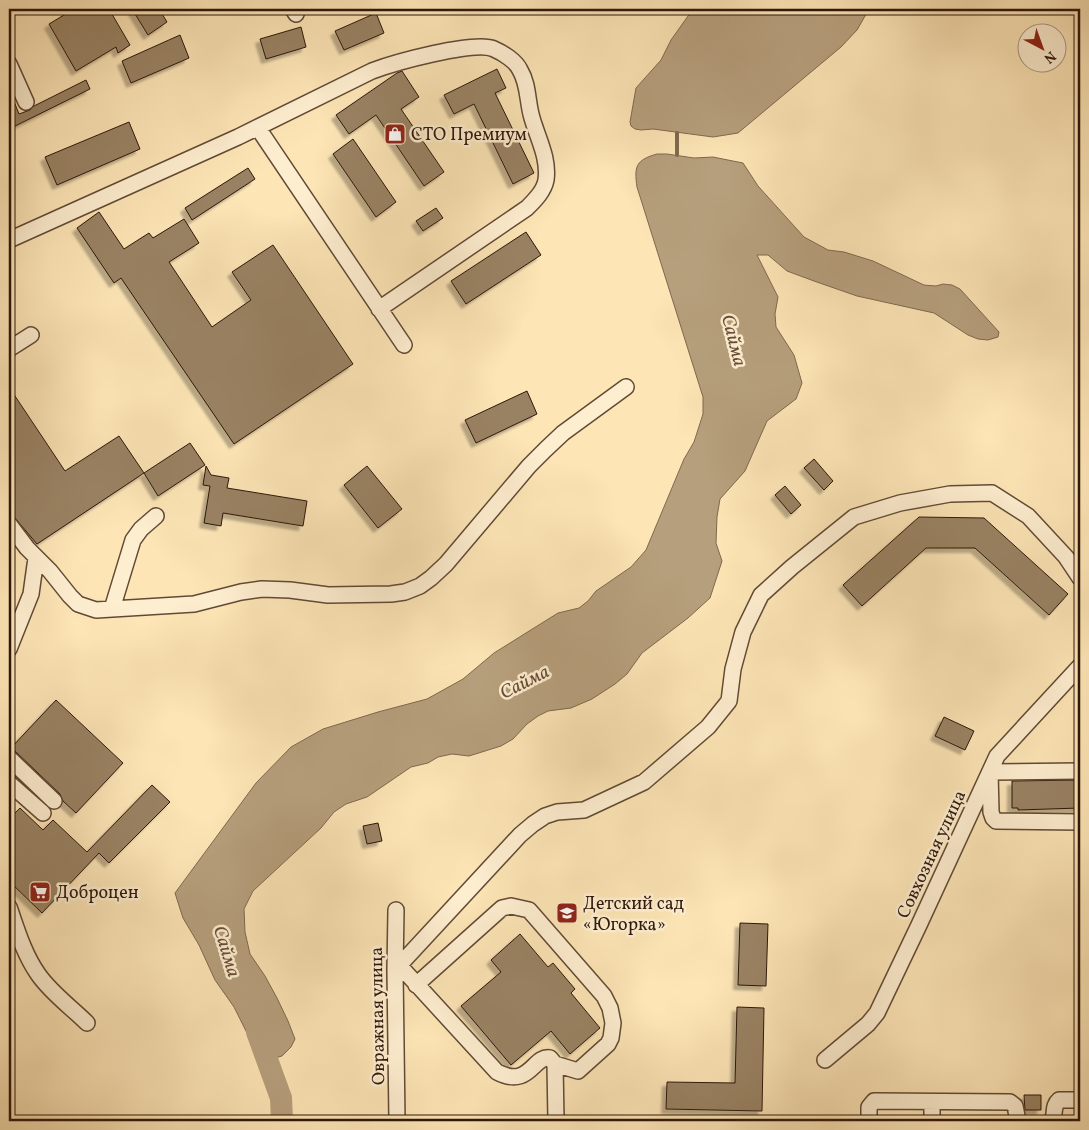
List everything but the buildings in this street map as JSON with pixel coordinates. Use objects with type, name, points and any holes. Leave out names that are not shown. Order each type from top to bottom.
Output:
[{"type":"street","points":[[9,240],[258,128],[372,71],[393,64],[470,47],[492,48],[520,68],[527,86],[532,116],[547,162],[546,182],[539,196],[527,208],[380,309]]},
{"type":"street","points":[[9,64],[26,102]]},
{"type":"street","points":[[258,128],[404,345]]},
{"type":"street","points":[[9,349],[32,335]]},
{"type":"street","points":[[9,524],[27,548],[50,571],[78,604],[96,610],[194,604],[241,592],[262,589],[290,590],[328,595],[405,592],[420,586],[446,564],[546,448],[563,433],[626,387]]},
{"type":"street","points":[[578,1071],[555,1064],[547,1057],[525,1074],[515,1077],[505,1076],[497,1072],[416,985],[397,968],[532,824],[557,812],[584,810],[644,782],[708,727],[729,700],[732,669],[743,632],[761,595],[792,567],[854,517],[900,502],[950,494],[992,493],[1028,516],[1066,557],[1080,578]]},
{"type":"street","points":[[112,609],[133,540],[140,529],[156,516]]},
{"type":"street","points":[[9,649],[31,594],[36,558]]},
{"type":"street","name":"Совхозная улица","points":[[824,1060],[868,1024],[877,1013],[997,756],[1080,667]]},
{"type":"street","points":[[9,758],[54,801]]},
{"type":"street","points":[[1080,771],[990,772],[991,812],[992,818],[996,821],[1080,822]]},
{"type":"street","points":[[9,783],[43,814]]},
{"type":"street","points":[[416,985],[502,908],[511,906],[529,910],[604,996],[610,1008],[613,1023],[611,1038],[608,1044],[556,1090]]},
{"type":"street","points":[[9,907],[25,952],[38,975],[48,987],[87,1023]]},
{"type":"street","name":"Овражная улица","points":[[396,910],[398,1121]]},
{"type":"street","points":[[555,1064],[556,1121]]},
{"type":"street","points":[[1052,1121],[1055,1106],[1059,1100],[1080,1100]]},
{"type":"street","points":[[869,1121],[869,1107],[874,1101],[1010,1102],[1014,1106],[1018,1121]]},
{"type":"street","points":[[932,1102],[932,1121]]},
{"type":"water","points":[[693,9],[869,9],[857,30],[841,47],[738,133],[713,137],[653,129],[635,129],[631,126],[630,122],[636,88],[661,60],[671,40]]},
{"type":"water","points":[[657,154],[694,158],[713,157],[743,163],[758,186],[804,237],[828,250],[844,252],[873,261],[924,285],[952,285],[960,289],[999,332],[998,337],[988,340],[978,339],[968,335],[934,313],[857,296],[787,271],[768,255],[757,255],[778,297],[775,314],[776,327],[794,355],[802,383],[796,399],[767,421],[745,471],[720,499],[716,543],[722,561],[710,598],[688,618],[642,653],[627,674],[592,699],[571,708],[548,711],[538,716],[527,724],[513,739],[501,746],[469,756],[452,754],[438,757],[428,763],[411,767],[367,797],[346,804],[334,812],[321,828],[253,891],[244,909],[245,932],[250,954],[277,998],[295,1039],[291,1047],[282,1056],[268,1060],[261,1057],[234,1007],[215,980],[199,945],[183,918],[175,893],[256,783],[291,747],[323,729],[427,699],[463,679],[494,653],[558,613],[579,608],[596,591],[631,567],[646,550],[684,459],[694,442],[703,414],[703,397],[637,187],[636,169],[638,165],[645,159]]},
{"type":"waterway","points":[[677,133],[677,155]]},
{"type":"waterway","name":"Сайма","points":[[257,1032],[281,1098],[282,1121]]},
{"type":"place","name":"СТО Премиум","points":[[395,134]]},
{"type":"place","name":"Доброцен","points":[[40,892]]},
{"type":"place","name":"Детский сад «Югорка»","points":[[567,913]]}]
